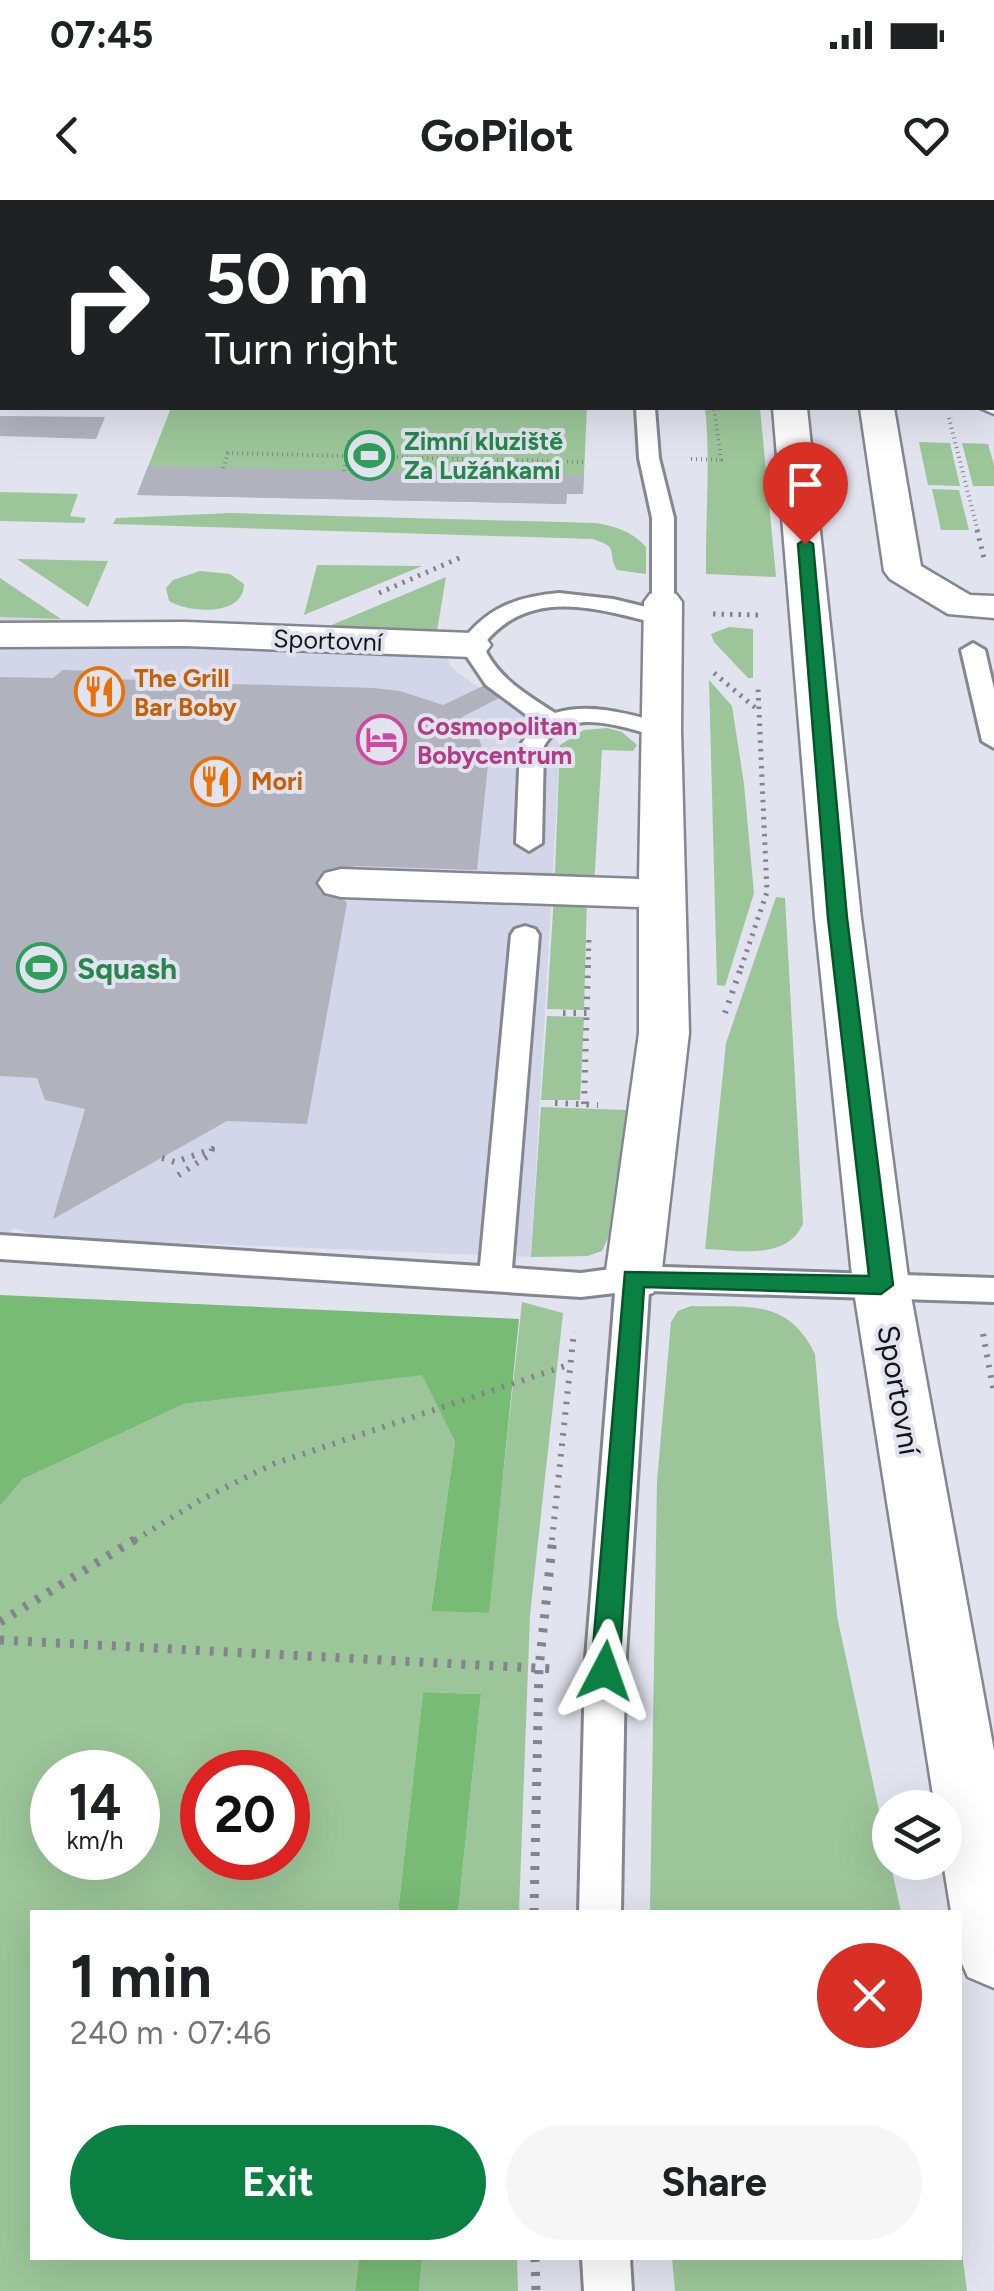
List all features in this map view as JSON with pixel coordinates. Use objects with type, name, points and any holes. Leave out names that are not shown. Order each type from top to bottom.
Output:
[{"type":"street","name":"Sportovní","points":[[790,410],[838,918],[881,1285],[994,1952]]},
{"type":"street","points":[[877,410],[903,572],[978,607]]},
{"type":"street","points":[[633,1278],[664,1033],[660,730],[663,610]]},
{"type":"street","name":"Sportovní","points":[[0,635],[186,634],[471,646]]},
{"type":"street","points":[[172,672],[186,634]]},
{"type":"street","points":[[341,884],[663,894]]},
{"type":"lane","points":[[552,722],[488,676],[477,663],[471,646],[478,633],[500,616],[544,601],[570,598],[663,610],[663,518],[650,458],[645,410]]},
{"type":"lane","points":[[973,650],[994,741]]},
{"type":"lane","points":[[529,844],[532,746],[536,733],[552,722],[574,716],[604,716],[660,730]]},
{"type":"lane","points":[[495,1279],[525,935]]},
{"type":"lane","points":[[0,1247],[581,1285],[633,1278],[994,1290]]},
{"type":"lane","points":[[600,1910],[605,1671],[633,1278]]},
{"type":"lane","points":[[606,2260],[608,2291]]},
{"type":"path","points":[[650,458],[722,460],[714,410]]},
{"type":"path","points":[[946,410],[984,561]]},
{"type":"path","points":[[344,471],[350,436]]},
{"type":"path","points":[[224,468],[228,452],[584,462]]},
{"type":"path","points":[[485,474],[488,458]]},
{"type":"path","points":[[759,615],[759,634]]},
{"type":"path","points":[[707,667],[758,710]]},
{"type":"path","points":[[722,1020],[767,892],[758,672]]},
{"type":"path","points":[[584,1104],[591,892]]},
{"type":"path","points":[[512,1102],[654,1107]]},
{"type":"path","points":[[162,1158],[178,1163],[202,1148],[212,1149],[212,1154],[174,1178]]},
{"type":"path","points":[[534,1910],[538,1668],[568,1365],[581,1285]]},
{"type":"path","points":[[0,1622],[202,1499],[273,1464],[568,1365]]},
{"type":"path","points":[[0,1640],[605,1671]]},
{"type":"path","points":[[535,2260],[536,2291]]},
{"type":"shaded area","points":[[0,617],[437,631],[450,665],[458,673],[489,694],[537,714],[560,745],[531,1257],[84,1239],[37,1236],[14,1228],[0,1241]]},
{"type":"green space","name":"Zimní kluziště Za Lužánkami","points":[[170,410],[587,410],[583,494],[567,494],[566,504],[137,495]]},
{"type":"green space","points":[[705,410],[760,410],[776,577],[706,574]]},
{"type":"green space","points":[[919,442],[950,443],[960,486],[928,485]]},
{"type":"green space","points":[[962,443],[988,444],[994,486],[973,486]]},
{"type":"green space","points":[[932,489],[959,490],[969,530],[941,530]]},
{"type":"green space","points":[[0,492],[78,494],[70,516],[86,518],[84,523],[0,521]]},
{"type":"green space","points":[[231,513],[595,523],[623,530],[641,541],[646,547],[646,574],[617,570],[610,548],[592,539],[113,524],[116,518]]},
{"type":"green space","points":[[17,559],[108,561],[88,607]]},
{"type":"green space","points":[[317,565],[422,566],[304,615]]},
{"type":"green space","points":[[200,571],[230,574],[244,584],[242,595],[225,607],[214,609],[189,608],[169,601],[166,588],[173,580]]},
{"type":"green space","points":[[446,577],[437,631],[327,627]]},
{"type":"green space","points":[[0,578],[61,619],[0,617]]},
{"type":"green space","points":[[729,627],[753,629],[753,678],[748,678],[714,642],[711,634]]},
{"type":"green space","points":[[709,680],[732,706],[754,893],[725,986],[717,985]]},
{"type":"green space","points":[[607,728],[622,732],[637,745],[633,751],[602,750],[594,887],[500,884],[500,872],[555,873],[560,745],[584,730]]},
{"type":"green space","points":[[554,895],[587,896],[584,1010],[547,1009]]},
{"type":"green space","points":[[776,897],[785,898],[803,1224],[785,1244],[773,1248],[705,1249],[726,1043]]},
{"type":"green space","points":[[547,1016],[584,1017],[580,1100],[541,1100]]},
{"type":"green space","points":[[541,1107],[626,1110],[608,1238],[602,1251],[588,1256],[531,1257]]},
{"type":"green space","points":[[0,1295],[519,1319],[489,1613],[431,1611],[455,1442],[422,1375],[184,1404],[23,1479],[0,1506]]},
{"type":"green space","points":[[522,1302],[563,1313],[530,1615],[519,1910],[458,1910],[481,1694],[423,1692],[398,1910],[30,1910],[30,2260],[359,2260],[355,2291],[0,2291],[0,1506],[23,1479],[184,1404],[422,1374],[455,1442],[431,1610],[488,1613]]},
{"type":"green space","points":[[691,1306],[764,1309],[792,1323],[815,1354],[837,1616],[875,1790],[872,1880],[894,1880],[901,1910],[650,1910],[657,1481],[671,1322],[678,1311]]},
{"type":"green space","points":[[423,1692],[481,1694],[458,1910],[398,1910]]},
{"type":"green space","points":[[962,2252],[967,2291],[675,2291],[672,2260],[962,2260]]},
{"type":"green space","points":[[359,2260],[422,2260],[419,2291],[355,2291]]},
{"type":"green space","points":[[422,2260],[517,2260],[518,2291],[419,2291]]},
{"type":"building","points":[[0,416],[105,417],[96,439],[0,436]]},
{"type":"building","points":[[148,466],[584,475],[583,494],[567,494],[566,504],[137,495]]},
{"type":"building","points":[[63,670],[94,671],[101,679],[146,680],[152,674],[171,671],[198,683],[374,688],[400,691],[443,705],[502,677],[521,687],[462,717],[475,727],[488,765],[477,870],[354,866],[339,894],[347,903],[307,1124],[227,1121],[53,1219],[85,1109],[45,1100],[37,1078],[0,1076],[0,677],[53,678]]},
{"type":"place","name":"Zimní kluziště Za Lužánkami","points":[[369,455]]},
{"type":"place","name":"The Grill Bar Boby","points":[[99,692]]},
{"type":"place","name":"Cosmopolitan Bobycentrum","points":[[382,740]]},
{"type":"place","name":"Mori","points":[[216,781]]},
{"type":"place","name":"Squash","points":[[42,968]]},
{"type":"route","points":[[605,1671],[633,1278],[881,1285],[838,918],[805,544]]}]
